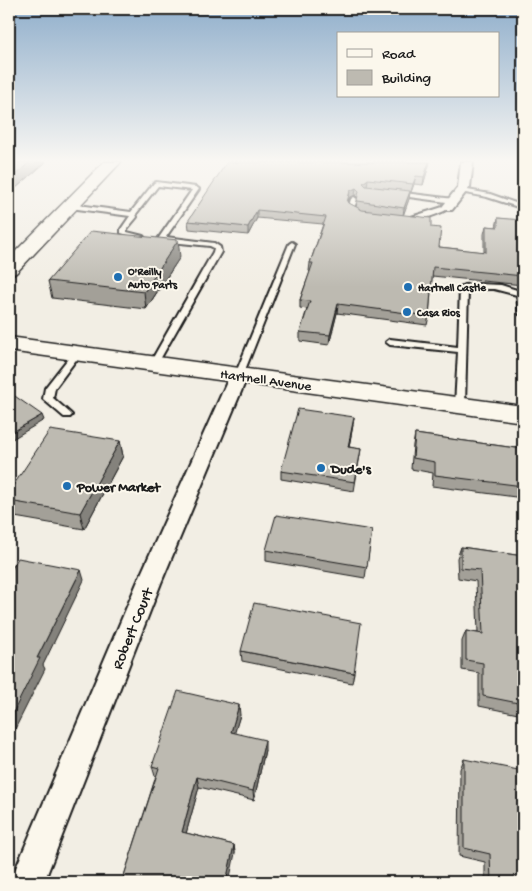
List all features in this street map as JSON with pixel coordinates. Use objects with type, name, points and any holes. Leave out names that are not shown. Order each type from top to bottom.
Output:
[{"type":"main road","points":[[9,269],[72,204]]},
{"type":"main road","name":"Hartnell Avenue","points":[[9,344],[523,414]]},
{"type":"street","name":"Robert Court","points":[[27,882],[149,583],[239,375]]},
{"type":"lane","points":[[141,204],[133,214],[134,217],[124,229],[124,233],[212,244],[217,247],[217,252],[154,363]]},
{"type":"lane","points":[[154,238],[184,204]]},
{"type":"lane","points":[[353,204],[351,209],[355,214],[363,215]]},
{"type":"lane","points":[[403,219],[418,218],[451,204]]},
{"type":"lane","points":[[70,206],[133,214]]},
{"type":"lane","points":[[239,375],[292,244]]},
{"type":"lane","points":[[460,405],[464,286],[513,290],[521,294],[523,314]]},
{"type":"lane","points":[[390,342],[462,350]]},
{"type":"lane","points":[[67,414],[48,399],[50,388],[77,353]]},
{"type":"building","points":[[200,204],[350,204],[362,210],[431,218],[431,227],[441,228],[439,247],[486,252],[486,226],[498,227],[498,218],[523,220],[523,276],[433,267],[429,316],[338,304],[330,335],[300,332],[310,301],[300,300],[313,263],[310,263],[326,217],[257,210],[248,227],[188,221]]},
{"type":"building","points":[[375,204],[406,204],[404,208]]},
{"type":"building","points":[[91,231],[178,240],[144,292],[48,281]]},
{"type":"building","points":[[9,392],[42,415],[9,434]]},
{"type":"building","points":[[298,409],[354,417],[348,447],[361,449],[355,482],[281,471]]},
{"type":"building","name":"Power Market","points":[[50,430],[120,441],[80,513],[9,501],[9,492]]},
{"type":"building","points":[[415,434],[523,449],[523,486],[435,475],[435,462],[413,458]]},
{"type":"building","points":[[276,515],[372,530],[367,567],[266,550]]},
{"type":"building","points":[[461,547],[523,556],[523,704],[483,696],[483,663],[466,660],[466,631],[483,634],[480,570],[461,568]]},
{"type":"building","points":[[18,558],[81,570],[37,658],[40,658],[9,721],[9,574]]},
{"type":"building","points":[[254,603],[361,623],[354,673],[241,651]]},
{"type":"building","points":[[178,691],[239,705],[231,732],[265,740],[253,791],[197,777],[182,832],[234,845],[226,882],[122,882],[159,768],[152,766]]},
{"type":"building","points":[[464,759],[523,771],[523,882],[491,882],[490,854],[464,848]]},
{"type":"place","name":"O'Reilly Auto Parts","points":[[118,277]]},
{"type":"place","name":"Hartnell Castle","points":[[408,287]]},
{"type":"place","name":"Casa Rios","points":[[407,312]]},
{"type":"place","name":"Dude's","points":[[321,468]]},
{"type":"place","name":"Power Market","points":[[67,486]]}]
